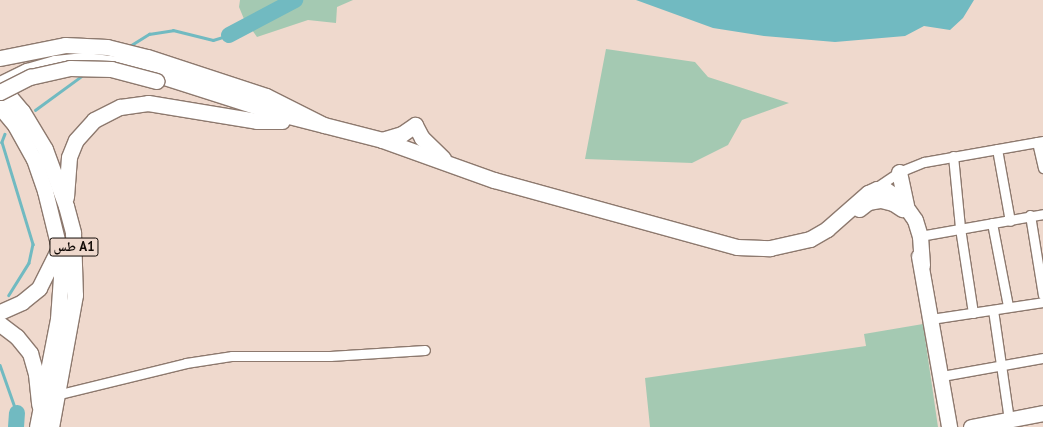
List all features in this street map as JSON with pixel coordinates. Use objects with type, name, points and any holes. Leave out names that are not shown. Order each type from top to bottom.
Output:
[{"type":"main road","points":[[0,58],[65,46],[107,47],[147,57],[266,96],[324,125]]},
{"type":"main road","points":[[0,84],[41,66],[77,61],[112,62],[282,121],[379,147],[491,185],[742,253],[770,254],[808,245],[830,234],[868,196]]},
{"type":"main road","points":[[0,92],[30,77],[70,68],[111,69],[157,78],[382,140],[494,180],[727,245],[747,248],[781,246],[810,239],[827,229],[868,196],[881,189],[890,192],[907,206],[916,220],[920,236],[922,265]]},
{"type":"main road","name":"طس A1","points":[[0,84],[22,111],[41,142],[66,206],[73,233],[75,295],[56,395],[52,427]]},
{"type":"main road","points":[[66,206],[68,161],[72,148],[87,126],[110,110],[129,104],[148,104],[258,121],[282,121]]},
{"type":"main road","name":"طس A1","points":[[0,108],[27,144],[34,159],[45,191],[59,248],[62,277],[58,319],[52,360],[40,408],[37,427]]},
{"type":"main road","points":[[382,140],[402,134],[415,125],[422,138],[448,163]]},
{"type":"main road","points":[[899,172],[907,206]]},
{"type":"main road","points":[[868,196],[887,201],[903,210],[909,221],[922,265],[942,376],[949,427]]},
{"type":"main road","points":[[0,312],[22,302],[39,288],[59,248]]},
{"type":"main road","points":[[0,324],[17,337],[30,353],[36,374],[40,408]]},
{"type":"main road","points":[[971,427],[1043,413]]},
{"type":"street","points":[[868,196],[899,172],[924,162],[1040,142],[1043,168]]},
{"type":"street","points":[[998,149],[1010,221]]},
{"type":"street","points":[[953,156],[960,228],[974,313]]},
{"type":"street","points":[[920,236],[960,228],[1010,221],[1030,215],[1043,214]]},
{"type":"street","points":[[1030,215],[1041,265],[1043,295]]},
{"type":"street","points":[[992,223],[1008,306]]},
{"type":"street","points":[[932,319],[993,310],[1008,306],[1043,302]]},
{"type":"street","points":[[993,310],[1009,420]]},
{"type":"street","points":[[56,395],[186,363],[232,356],[330,356],[424,350]]},
{"type":"street","points":[[942,376],[1043,358]]},
{"type":"green space","points":[[240,0],[353,0],[337,7],[336,23],[308,20],[257,37],[244,19],[239,7]]},
{"type":"green space","points":[[606,49],[695,62],[708,77],[789,103],[742,120],[728,145],[692,163],[585,159]]},
{"type":"green space","points":[[923,324],[938,427],[650,427],[645,378],[866,346],[864,334]]},
{"type":"water","points":[[636,0],[974,0],[963,18],[950,30],[924,26],[905,36],[835,42],[764,36],[713,28]]},
{"type":"waterway","points":[[229,35],[295,0]]},
{"type":"waterway","points":[[128,47],[149,34],[173,30],[213,40],[229,35]]},
{"type":"waterway","points":[[35,110],[83,75]]},
{"type":"waterway","points":[[5,134],[2,142],[33,244],[29,263],[9,295]]},
{"type":"waterway","points":[[0,365],[17,413]]},
{"type":"waterway","points":[[16,427],[17,413]]}]
